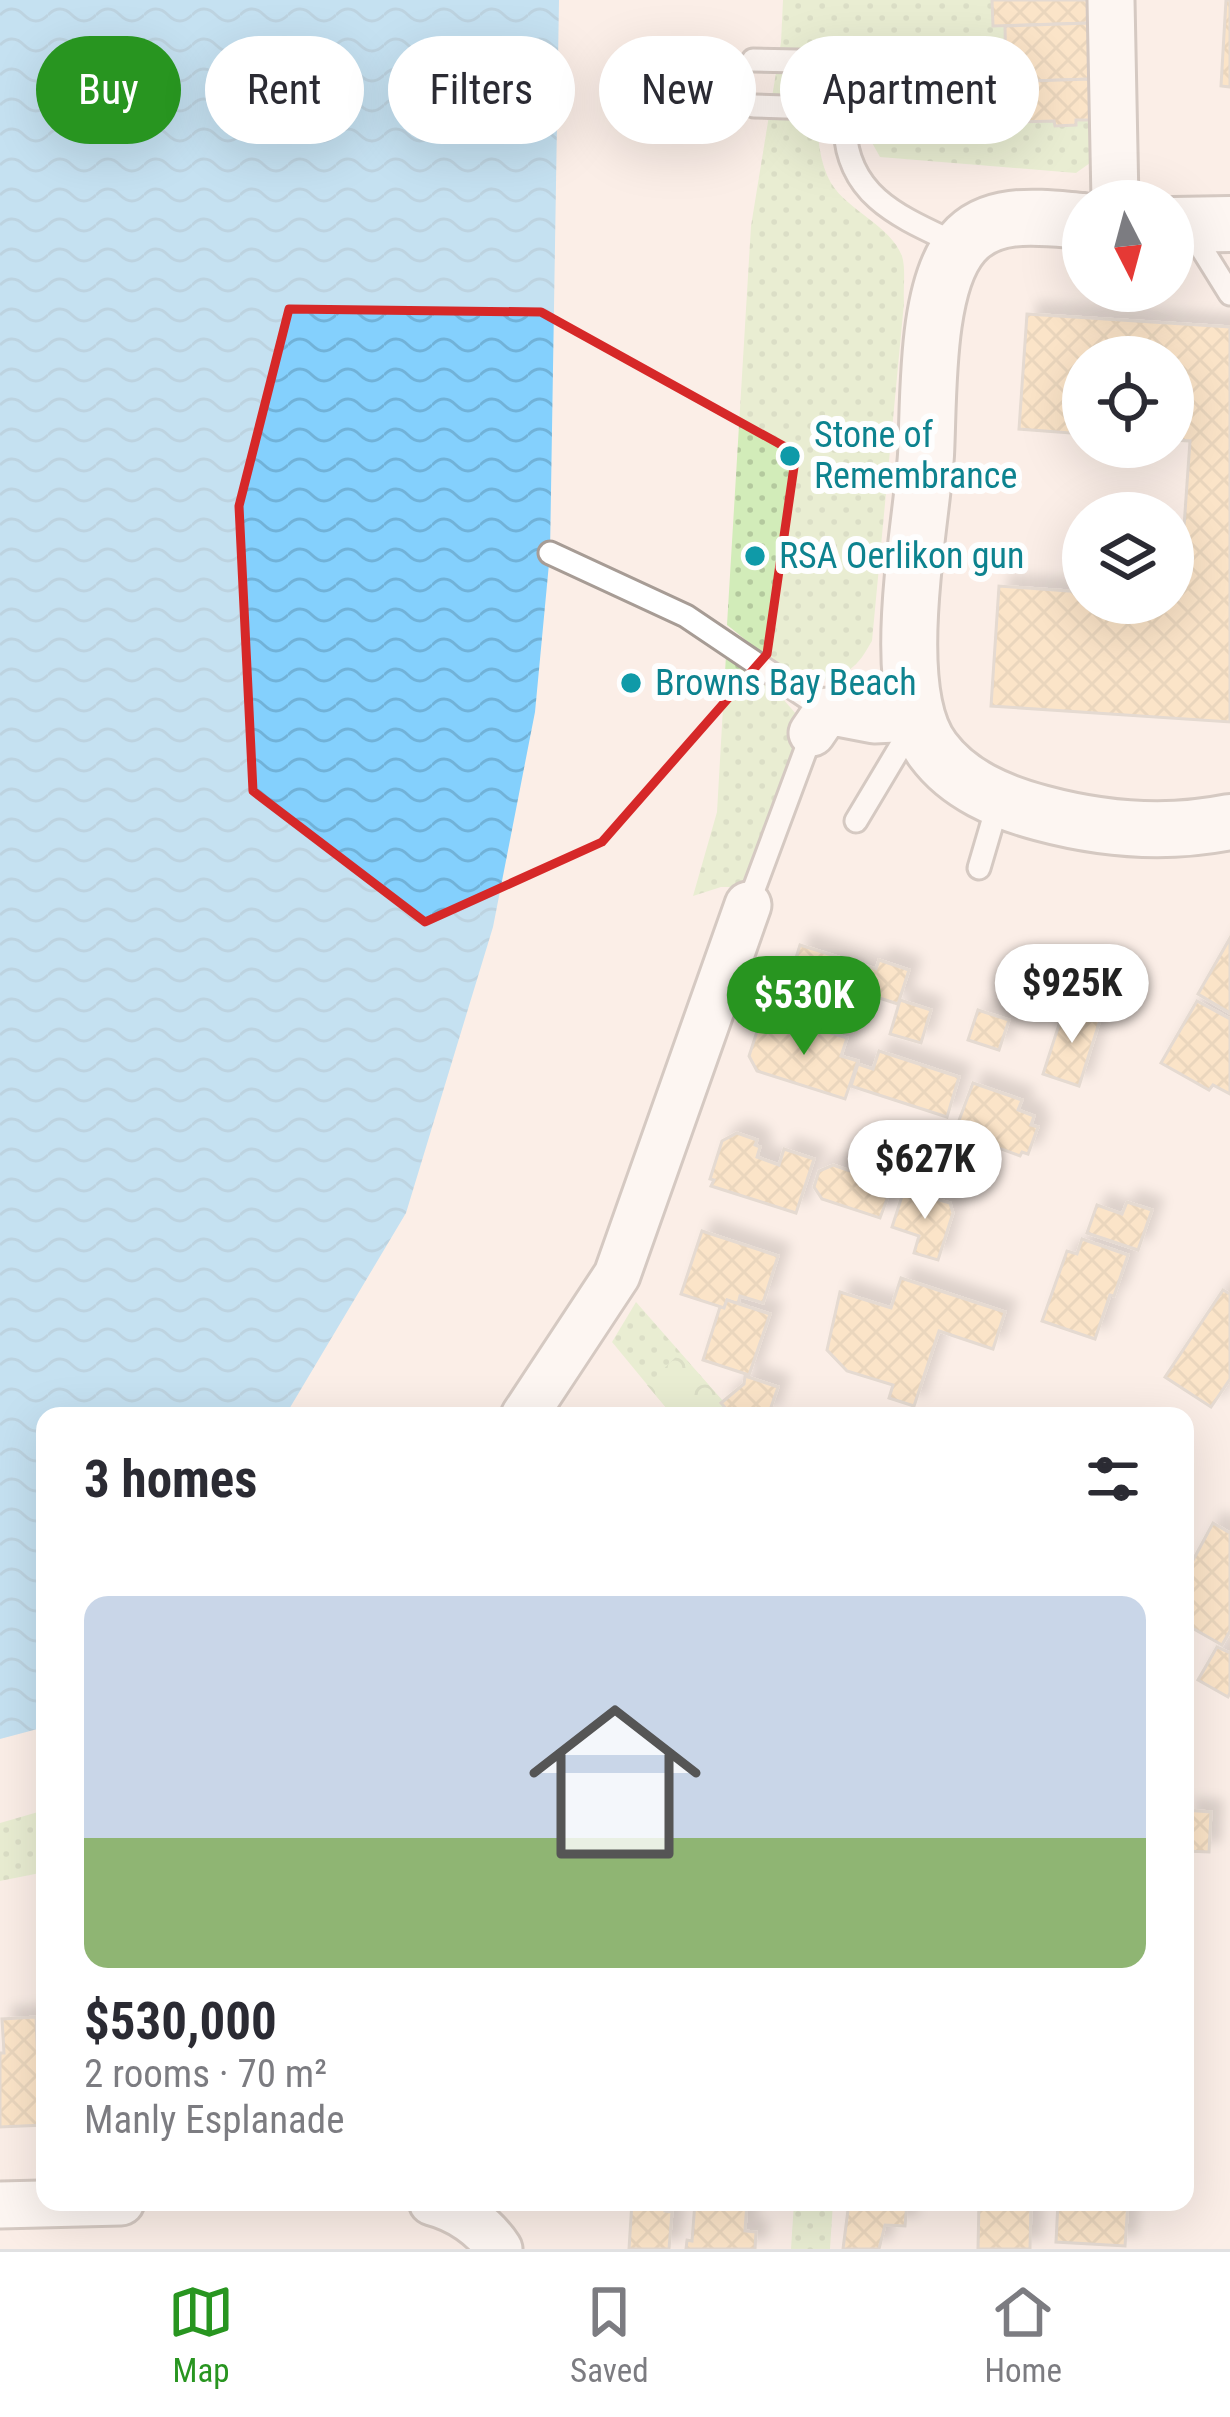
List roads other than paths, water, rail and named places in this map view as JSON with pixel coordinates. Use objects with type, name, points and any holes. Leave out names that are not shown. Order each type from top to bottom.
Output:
[{"type":"street","points":[[1112,0],[1115,180]]},
{"type":"street","points":[[1062,220],[1023,218],[985,225],[960,245],[940,288],[908,634],[909,680],[917,718],[941,760],[999,800],[1060,819],[1109,827],[1179,830],[1230,823]]},
{"type":"street","points":[[820,722],[917,718]]},
{"type":"street","points":[[530,1407],[616,1275],[748,905]]},
{"type":"street","points":[[0,2205],[36,2204]]},
{"type":"street","points":[[459,2211],[500,2249]]},
{"type":"lane","points":[[848,144],[853,170],[882,204],[960,245]]},
{"type":"lane","points":[[1197,225],[1230,294]]},
{"type":"lane","points":[[550,553],[686,616],[820,722],[748,905]]},
{"type":"lane","points":[[856,821],[917,718]]},
{"type":"lane","points":[[979,868],[999,800]]},
{"type":"water","points":[[0,0],[559,0],[558,36],[388,36],[388,144],[557,144],[550,553],[535,712],[493,927],[406,1213],[290,1407],[36,1407],[36,1729],[0,1739]]},
{"type":"place","name":"Stone of Remembrance","points":[[790,456]]},
{"type":"place","name":"RSA Oerlikon gun","points":[[755,556]]},
{"type":"place","name":"Browns Bay Beach","points":[[631,683]]}]
